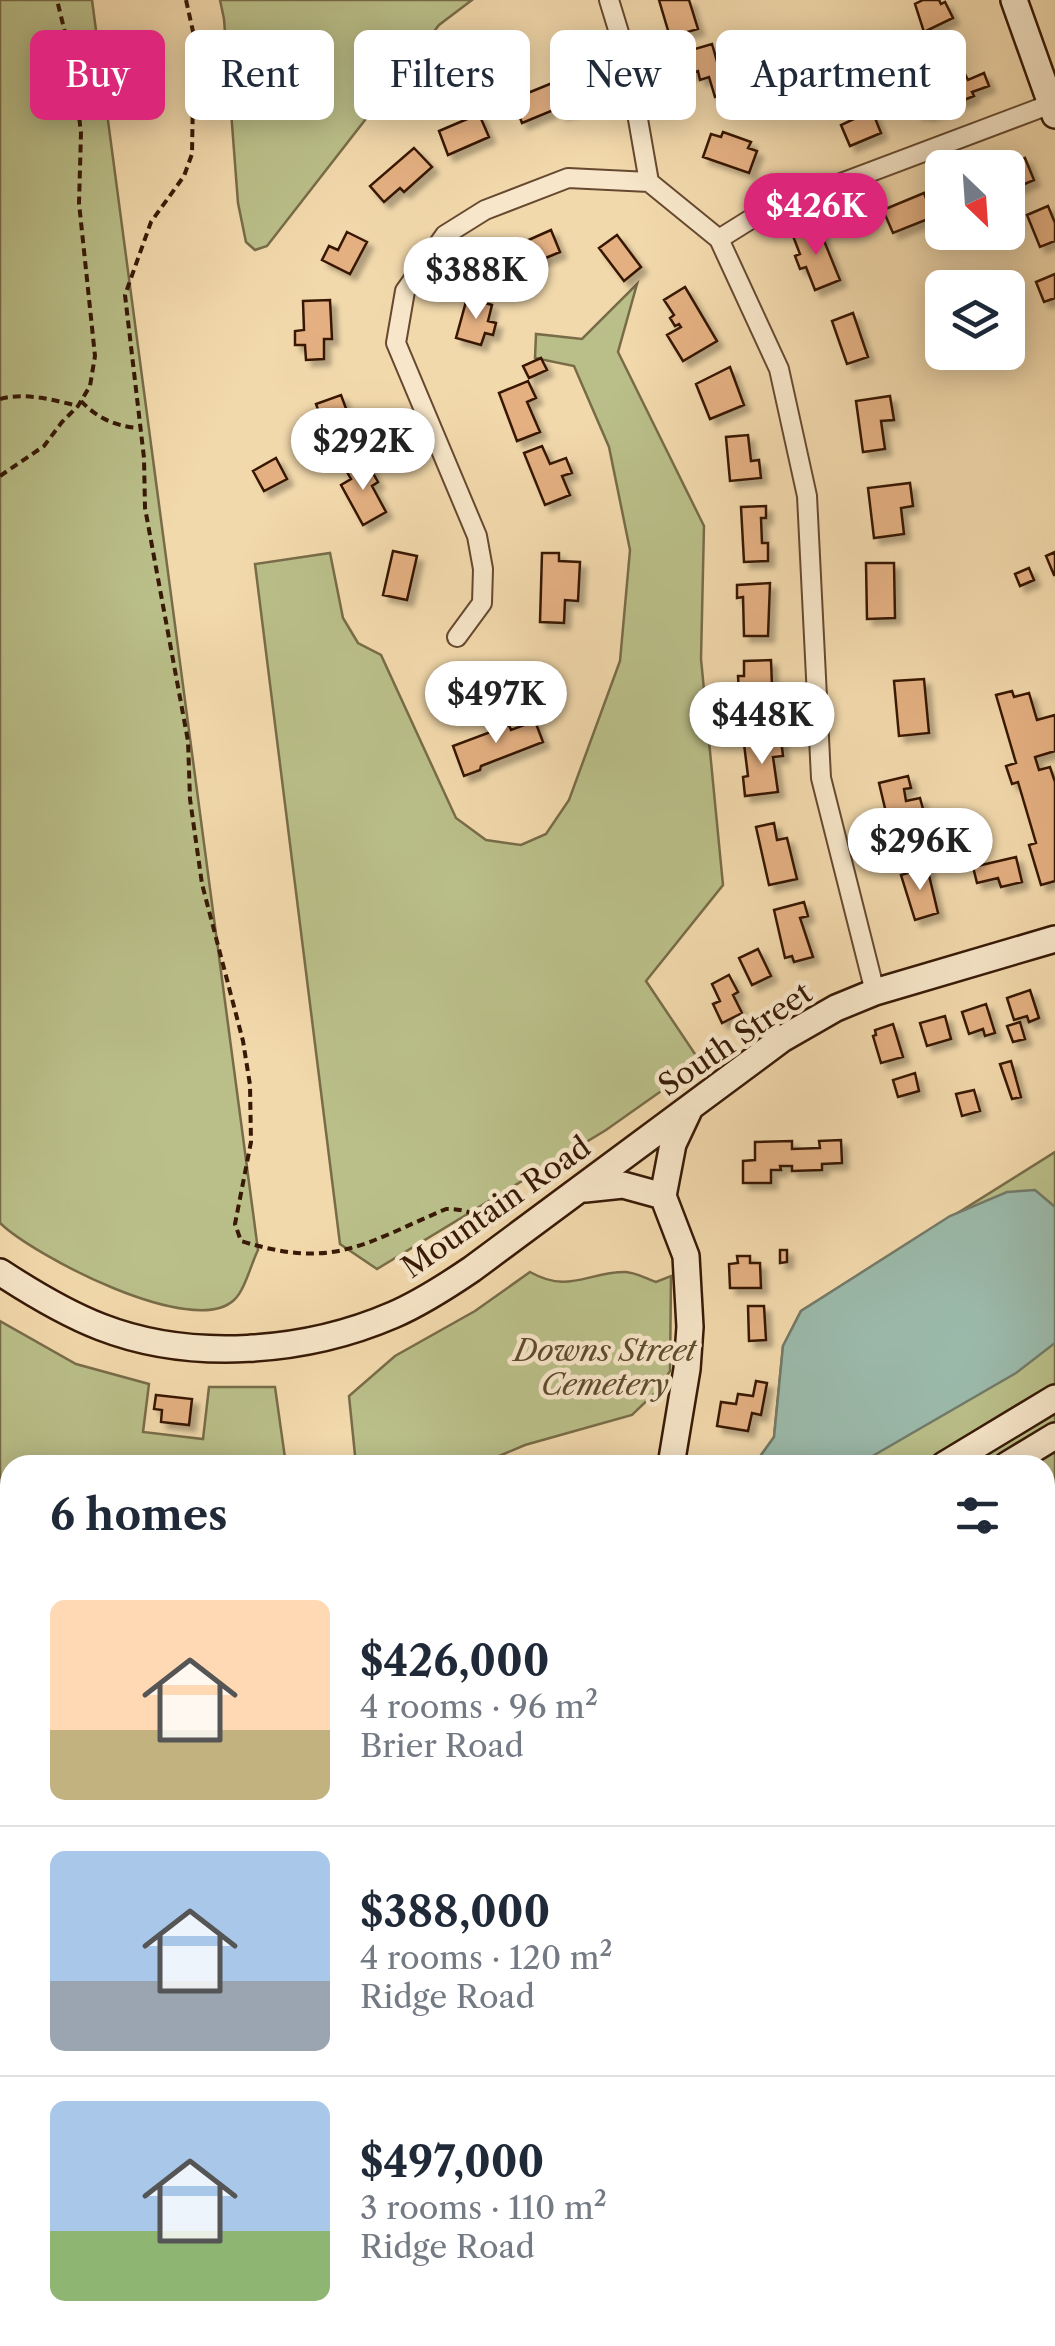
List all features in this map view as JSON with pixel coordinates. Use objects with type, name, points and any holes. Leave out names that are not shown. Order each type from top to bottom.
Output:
[{"type":"main road","points":[[1014,0],[1053,110]]},
{"type":"main road","name":"South Street","points":[[630,1153],[782,1039],[836,1008],[874,992],[1055,939]]},
{"type":"main road","points":[[674,1455],[690,1328],[686,1256],[664,1196],[673,1144],[691,1107]]},
{"type":"main road","name":"Mountain Road","points":[[0,1272],[39,1298],[103,1328],[163,1343],[210,1348],[273,1347],[343,1333],[392,1316],[432,1296],[630,1153]]},
{"type":"main road","points":[[580,1190],[623,1185],[664,1196]]},
{"type":"main road","points":[[961,1455],[1055,1398]]},
{"type":"main road","points":[[1024,1455],[1055,1436]]},
{"type":"street","points":[[609,0],[628,62],[649,182]]},
{"type":"street","points":[[719,238],[759,214],[1053,110]]},
{"type":"street","points":[[457,636],[482,603],[483,569],[478,536],[396,343],[404,292],[446,236],[484,210],[568,178],[649,182],[719,238],[780,369],[807,496],[821,778],[874,992]]},
{"type":"path","points":[[0,476],[44,446],[80,404],[90,386],[95,356],[79,203],[79,116],[73,65],[57,0]]},
{"type":"path","points":[[186,0],[194,36],[192,154],[184,176],[151,222],[124,295],[144,458],[145,508],[188,741],[190,800],[202,884],[240,1027],[250,1085],[252,1142],[235,1224],[241,1241],[281,1254],[346,1252],[446,1209],[464,1209],[484,1220],[504,1246]]},
{"type":"path","points":[[0,399],[10,396],[80,404],[110,422],[140,428]]},
{"type":"green space","points":[[0,0],[92,0],[96,30],[30,30],[30,120],[108,120],[258,1250],[234,1300],[214,1309],[185,1309],[151,1301],[78,1272],[0,1223]]},
{"type":"green space","points":[[220,0],[472,0],[435,30],[354,30],[354,120],[365,120],[267,246],[255,250],[246,242],[238,203],[232,120],[334,120],[334,30],[225,30]]},
{"type":"green space","points":[[637,284],[618,352],[704,526],[701,659],[723,885],[646,981],[701,1063],[606,1130],[377,1269],[340,1244],[255,564],[330,553],[343,618],[358,643],[381,655],[456,818],[486,840],[521,845],[546,834],[569,800],[620,661],[630,550],[609,447],[574,366],[535,358],[536,334],[582,339]]},
{"type":"green space","points":[[1055,1152],[1055,1455],[761,1455],[774,1437],[783,1346],[801,1311]]},
{"type":"green space","name":"Downs Street Cemetery","points":[[530,1272],[567,1282],[625,1272],[656,1282],[671,1276],[670,1371],[658,1390],[632,1415],[502,1455],[355,1455],[349,1396],[395,1356],[475,1311]]},
{"type":"green space","points":[[0,1321],[76,1364],[149,1384],[143,1432],[203,1439],[209,1387],[275,1387],[285,1455],[0,1455]]},
{"type":"shaded area","points":[[1035,1190],[1055,1207],[1055,1343],[1016,1373],[874,1455],[761,1455],[774,1437],[783,1346],[801,1311],[950,1216],[1007,1192]]},
{"type":"building","points":[[659,0],[689,0],[698,29],[668,30]]},
{"type":"building","points":[[923,0],[945,2],[953,18],[923,30],[915,4]]},
{"type":"building","points":[[712,44],[716,97],[709,77],[700,80],[696,72],[696,49]]},
{"type":"building","points":[[984,73],[989,86],[972,92],[974,96],[966,99],[966,76],[968,80]]},
{"type":"building","points":[[550,84],[550,111],[530,120],[530,92]]},
{"type":"building","points":[[465,120],[482,120],[489,137],[448,155],[439,131]]},
{"type":"building","points":[[852,120],[876,120],[881,133],[850,146],[841,125]]},
{"type":"building","points":[[723,132],[751,142],[748,148],[757,151],[749,173],[703,157],[711,134],[721,137]]},
{"type":"building","points":[[414,148],[432,167],[404,192],[400,188],[384,202],[370,186]]},
{"type":"building","points":[[1025,158],[1034,180],[1025,184]]},
{"type":"building","points":[[924,193],[925,220],[893,233],[883,210]]},
{"type":"building","points":[[1048,206],[1055,223],[1055,241],[1040,247],[1027,215]]},
{"type":"building","points":[[818,226],[840,280],[815,290],[806,267],[800,269],[795,256],[800,254],[793,236]]},
{"type":"building","points":[[551,230],[560,252],[524,267],[515,246]]},
{"type":"building","points":[[347,232],[367,242],[350,274],[322,260],[329,246],[338,250]]},
{"type":"building","points":[[617,235],[641,267],[624,281],[599,248]]},
{"type":"building","points":[[1055,274],[1055,298],[1044,302],[1036,282]]},
{"type":"building","points":[[685,287],[717,341],[683,361],[667,335],[681,327],[675,326],[670,318],[674,315],[664,300]]},
{"type":"building","points":[[467,298],[492,305],[488,321],[496,323],[493,335],[485,333],[481,345],[456,338]]},
{"type":"building","points":[[330,300],[332,339],[324,339],[324,359],[306,360],[305,345],[295,345],[295,331],[304,330],[303,301]]},
{"type":"building","points":[[853,313],[868,357],[847,364],[832,321]]},
{"type":"building","points":[[541,358],[547,370],[529,378],[523,366]]},
{"type":"building","points":[[730,367],[744,405],[710,419],[696,384]]},
{"type":"building","points":[[528,381],[536,398],[527,402],[540,432],[517,441],[499,393]]},
{"type":"building","points":[[341,395],[348,414],[354,413],[362,436],[331,446],[316,404]]},
{"type":"building","points":[[890,396],[894,420],[881,421],[885,449],[863,452],[856,401]]},
{"type":"building","points":[[748,435],[751,461],[759,460],[761,478],[730,481],[726,437]]},
{"type":"building","points":[[542,446],[550,464],[566,458],[572,473],[562,476],[570,495],[545,505],[524,453]]},
{"type":"building","points":[[276,458],[287,479],[264,491],[253,471]]},
{"type":"building","points":[[366,461],[378,482],[372,486],[386,512],[363,525],[341,485],[351,479],[347,472]]},
{"type":"building","points":[[910,483],[913,506],[901,508],[904,534],[874,538],[868,488]]},
{"type":"building","points":[[766,506],[766,518],[761,518],[762,543],[768,543],[768,561],[744,562],[741,507]]},
{"type":"building","points":[[393,551],[417,556],[407,600],[383,595]]},
{"type":"building","points":[[1055,552],[1055,575],[1054,575],[1046,556]]},
{"type":"building","points":[[542,553],[559,553],[559,561],[580,562],[578,601],[565,600],[564,623],[540,622]]},
{"type":"building","points":[[866,563],[894,563],[895,618],[867,619]]},
{"type":"building","points":[[1029,568],[1034,580],[1020,586],[1015,574]]},
{"type":"building","points":[[770,583],[768,636],[744,636],[743,597],[737,598],[737,585]]},
{"type":"building","points":[[771,660],[773,713],[746,714],[745,693],[739,693],[738,676],[744,676],[744,661]]},
{"type":"building","points":[[924,679],[929,733],[899,736],[894,681]]},
{"type":"building","points":[[1012,691],[1014,697],[1029,693],[1037,720],[1055,715],[1055,751],[1035,757],[1039,770],[1050,767],[1055,782],[1055,881],[1041,885],[1029,845],[1036,843],[1018,782],[1012,784],[1006,766],[1016,763],[996,695]]},
{"type":"building","points":[[535,721],[543,742],[464,776],[453,746],[509,725],[511,730]]},
{"type":"building","points":[[781,739],[783,756],[773,757],[778,792],[745,796],[743,777],[748,776],[744,744]]},
{"type":"building","points":[[908,776],[911,788],[904,789],[906,801],[920,798],[923,809],[909,812],[915,836],[893,842],[879,783]]},
{"type":"building","points":[[774,823],[777,840],[787,838],[797,879],[769,885],[756,827]]},
{"type":"building","points":[[1016,857],[1022,882],[1001,887],[998,878],[977,883],[973,867]]},
{"type":"building","points":[[927,867],[938,913],[915,920],[901,875]]},
{"type":"building","points":[[804,902],[808,916],[800,918],[813,957],[794,962],[792,956],[785,958],[774,910]]},
{"type":"building","points":[[758,949],[771,976],[752,985],[739,958]]},
{"type":"building","points":[[729,975],[738,992],[733,995],[742,1013],[722,1023],[713,1004],[720,1001],[712,984]]},
{"type":"building","points":[[1030,990],[1039,1018],[1029,1022],[1027,1016],[1014,1020],[1007,998]]},
{"type":"building","points":[[986,1004],[995,1033],[985,1036],[983,1029],[969,1034],[962,1012]]},
{"type":"building","points":[[945,1016],[951,1039],[927,1046],[920,1023]]},
{"type":"building","points":[[1020,1022],[1025,1039],[1013,1042],[1007,1026]]},
{"type":"building","points":[[893,1024],[903,1057],[881,1063],[873,1036],[875,1030]]},
{"type":"building","points":[[1011,1061],[1021,1097],[1012,1099],[1000,1064]]},
{"type":"building","points":[[915,1073],[919,1091],[898,1097],[893,1080]]},
{"type":"building","points":[[974,1090],[980,1111],[962,1116],[956,1094]]},
{"type":"building","points":[[841,1140],[842,1163],[822,1164],[822,1170],[792,1171],[792,1166],[780,1166],[781,1170],[771,1170],[771,1183],[743,1183],[743,1161],[755,1160],[755,1142],[792,1141],[792,1149],[820,1148],[819,1141]]},
{"type":"building","points":[[780,1250],[787,1250],[787,1262],[780,1263]]},
{"type":"building","points":[[737,1256],[750,1256],[750,1263],[760,1263],[761,1288],[730,1288],[729,1264],[738,1263]]},
{"type":"building","points":[[748,1306],[764,1306],[766,1340],[749,1341]]},
{"type":"building","points":[[756,1381],[767,1383],[761,1415],[752,1413],[748,1431],[717,1426],[721,1402],[736,1404],[738,1394],[753,1396]]},
{"type":"building","points":[[156,1395],[192,1399],[189,1425],[161,1422],[162,1410],[154,1409]]}]
